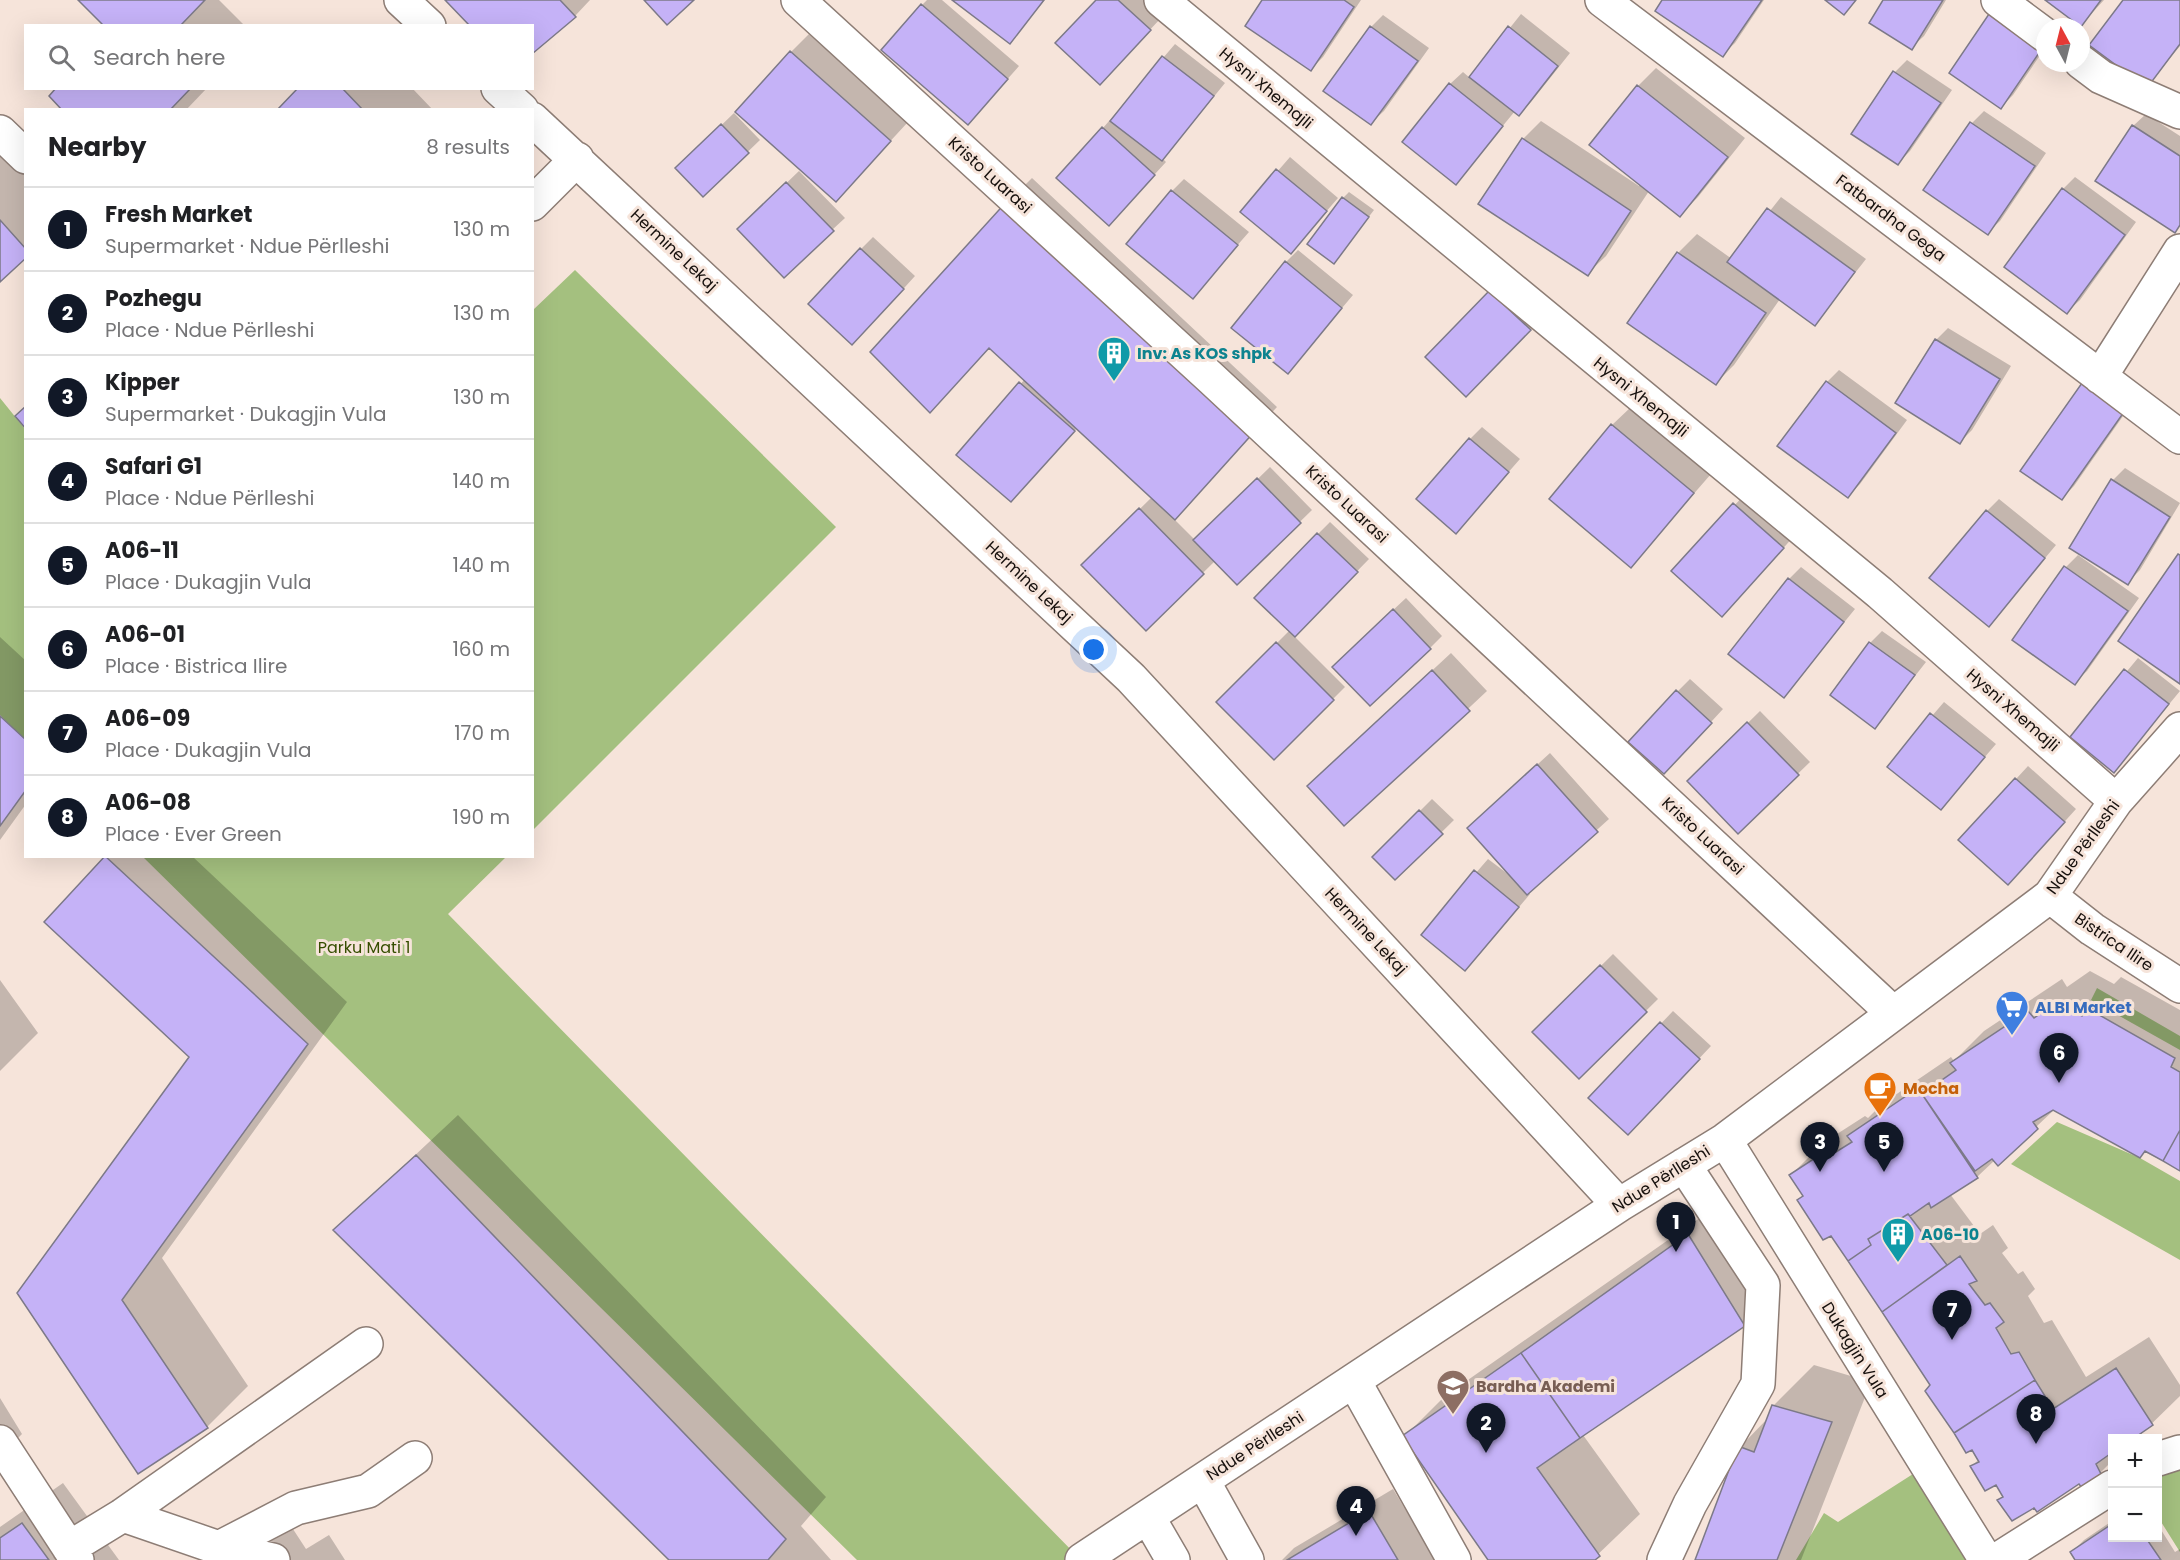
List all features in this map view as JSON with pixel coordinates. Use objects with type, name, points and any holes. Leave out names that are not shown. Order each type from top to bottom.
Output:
[{"type":"street","points":[[401,0],[427,24]]},
{"type":"street","name":"Kristo Luarasi","points":[[798,0],[1203,371],[1893,1013]]},
{"type":"street","name":"Hysni Xhemajli","points":[[1161,0],[1880,593],[2116,801]]},
{"type":"street","name":"Fatbardha Gega","points":[[1602,0],[2180,437]]},
{"type":"street","points":[[1998,0],[2036,28]]},
{"type":"street","points":[[2090,69],[2101,77],[2180,112]]},
{"type":"street","points":[[500,90],[520,108]]},
{"type":"street","name":"Hermine Lekaj","points":[[534,121],[1131,678],[1619,1205]]},
{"type":"street","points":[[0,132],[24,155]]},
{"type":"street","points":[[534,202],[577,159]]},
{"type":"street","points":[[2100,377],[2180,251]]},
{"type":"street","name":"Ndue Përlleshi","points":[[1082,1560],[1619,1205],[1725,1140],[2050,896],[2116,801],[2180,729]]},
{"type":"street","name":"Bistrica Ilire","points":[[2050,896],[2092,929],[2180,986]]},
{"type":"street","name":"Dukagjin Vula","points":[[1725,1140],[1986,1560]]},
{"type":"street","points":[[1664,1560],[1690,1504],[1758,1384],[1759,1373],[1763,1285],[1684,1165]]},
{"type":"street","points":[[0,1442],[73,1554],[123,1515],[366,1344]]},
{"type":"street","points":[[1354,1381],[1455,1560]]},
{"type":"street","points":[[2162,1457],[2180,1452]]},
{"type":"street","points":[[219,1548],[296,1508],[368,1491],[415,1458]]},
{"type":"street","points":[[1203,1481],[1247,1560]]},
{"type":"street","points":[[1997,1560],[2110,1488]]},
{"type":"street","points":[[123,1515],[219,1548],[273,1560]]},
{"type":"street","points":[[1148,1517],[1173,1560]]},
{"type":"green space","points":[[575,270],[836,527],[534,829],[534,309]]},
{"type":"green space","points":[[0,398],[24,428],[24,740],[0,715]]},
{"type":"green space","name":"Parku Mati 1","points":[[144,858],[505,858],[448,914],[1081,1560],[857,1560]]},
{"type":"green space","points":[[2097,988],[2180,1036],[2180,1050],[2091,1000]]},
{"type":"green space","points":[[2057,1122],[2140,1158],[2180,1181],[2180,1260],[2011,1164]]},
{"type":"green space","points":[[2180,1452],[2180,1552],[2162,1523],[2162,1458]]},
{"type":"green space","points":[[1927,1465],[1986,1560],[1796,1560],[1824,1513],[1838,1522]]},
{"type":"building","points":[[78,0],[205,0],[182,24],[102,24]]},
{"type":"building","points":[[445,0],[560,0],[576,17],[534,52],[534,24],[468,24]]},
{"type":"building","points":[[644,0],[694,0],[667,25]]},
{"type":"building","points":[[952,0],[1044,0],[1010,44]]},
{"type":"building","points":[[1096,0],[1118,0],[1151,30],[1100,85],[1055,43]]},
{"type":"building","points":[[1262,0],[1344,0],[1354,7],[1311,71],[1245,26]]},
{"type":"building","points":[[1662,0],[1762,0],[1723,57],[1655,11]]},
{"type":"building","points":[[1825,0],[1856,0],[1844,15]]},
{"type":"building","points":[[1883,0],[1943,0],[1912,50],[1869,23]]},
{"type":"building","points":[[2045,0],[2101,0],[2088,18],[2069,18]]},
{"type":"building","points":[[2123,0],[2180,0],[2180,44],[2147,88],[2090,44]]},
{"type":"building","points":[[921,4],[1008,79],[968,125],[881,50]]},
{"type":"building","points":[[1991,11],[2036,42],[2036,57],[2001,109],[1949,73]]},
{"type":"building","points":[[1370,26],[1418,61],[1371,125],[1323,91]]},
{"type":"building","points":[[1508,26],[1558,66],[1519,116],[1469,77]]},
{"type":"building","points":[[790,51],[891,141],[836,202],[735,112]]},
{"type":"building","points":[[1162,56],[1214,96],[1162,161],[1110,121]]},
{"type":"building","points":[[1893,71],[1941,103],[1898,165],[1851,134]]},
{"type":"building","points":[[1449,83],[1503,126],[1456,185],[1402,142]]},
{"type":"building","points":[[1637,85],[1728,157],[1680,217],[1589,145]]},
{"type":"building","points":[[54,90],[189,90],[172,108],[60,108],[49,96]]},
{"type":"building","points":[[296,90],[344,90],[361,108],[279,108]]},
{"type":"building","points":[[1970,122],[2035,166],[1988,235],[1923,190]]},
{"type":"building","points":[[721,124],[749,153],[703,197],[675,168]]},
{"type":"building","points":[[2132,125],[2180,156],[2180,225],[2175,233],[2095,181]]},
{"type":"building","points":[[1102,127],[1155,175],[1109,226],[1056,178]]},
{"type":"building","points":[[1522,138],[1631,211],[1588,276],[1478,204]]},
{"type":"building","points":[[1276,169],[1327,211],[1291,254],[1240,212]]},
{"type":"building","points":[[786,182],[834,231],[784,278],[737,229]]},
{"type":"building","points":[[2062,188],[2125,235],[2067,314],[2004,267]]},
{"type":"building","points":[[1171,190],[1238,245],[1193,299],[1126,244]]},
{"type":"building","points":[[1342,197],[1369,217],[1334,264],[1307,244]]},
{"type":"building","name":"Inv: As KOS shpk","points":[[1008,200],[1255,431],[1175,520],[989,348],[930,413],[870,352]]},
{"type":"building","points":[[1767,208],[1855,272],[1815,326],[1727,262]]},
{"type":"building","points":[[0,220],[24,247],[24,260],[0,282]]},
{"type":"building","points":[[860,248],[904,289],[852,345],[808,304]]},
{"type":"building","points":[[1677,252],[1766,313],[1716,385],[1627,323]]},
{"type":"building","points":[[1285,261],[1342,308],[1288,374],[1231,328]]},
{"type":"building","points":[[1489,291],[1531,330],[1466,397],[1425,357]]},
{"type":"building","points":[[1935,339],[2000,379],[1960,444],[1895,403]]},
{"type":"building","points":[[1826,381],[1896,433],[1848,498],[1777,446]]},
{"type":"building","points":[[1019,382],[1075,431],[1011,502],[956,455]]},
{"type":"building","points":[[2082,383],[2124,412],[2062,500],[2020,471]]},
{"type":"building","points":[[24,408],[24,427],[15,416]]},
{"type":"building","points":[[1611,424],[1694,493],[1631,568],[1549,499]]},
{"type":"building","points":[[1469,438],[1509,472],[1456,534],[1416,499]]},
{"type":"building","points":[[1257,478],[1301,523],[1237,585],[1193,540]]},
{"type":"building","points":[[2111,479],[2170,517],[2128,585],[2069,548]]},
{"type":"building","points":[[1733,503],[1784,548],[1722,617],[1671,571]]},
{"type":"building","points":[[1139,508],[1204,574],[1146,631],[1081,565]]},
{"type":"building","points":[[1986,510],[2045,558],[1989,627],[1929,578]]},
{"type":"building","points":[[1317,533],[1358,572],[1295,637],[1254,598]]},
{"type":"building","points":[[2178,554],[2180,555],[2180,684],[2118,641]]},
{"type":"building","points":[[2064,566],[2128,611],[2075,685],[2012,640]]},
{"type":"building","points":[[1788,578],[1844,622],[1784,698],[1728,654]]},
{"type":"building","points":[[1393,609],[1431,649],[1370,706],[1332,667]]},
{"type":"building","points":[[1276,642],[1334,700],[1274,760],[1216,702]]},
{"type":"building","points":[[1869,642],[1915,675],[1875,729],[1830,695]]},
{"type":"building","points":[[2124,669],[2169,704],[2114,773],[2070,737]]},
{"type":"building","points":[[1432,670],[1470,711],[1344,826],[1307,786]]},
{"type":"building","points":[[1676,690],[1712,723],[1664,774],[1628,742]]},
{"type":"building","points":[[1930,713],[1985,757],[1941,810],[1887,767]]},
{"type":"building","points":[[0,716],[24,738],[24,793],[0,826]]},
{"type":"building","points":[[1747,722],[1799,775],[1738,834],[1687,781]]},
{"type":"building","points":[[1537,764],[1598,832],[1527,895],[1467,828]]},
{"type":"building","points":[[2015,778],[2065,822],[2008,885],[1958,840]]},
{"type":"building","points":[[1419,810],[1443,834],[1395,880],[1372,857]]},
{"type":"building","points":[[103,858],[107,858],[308,1044],[122,1300],[208,1428],[138,1474],[17,1293],[189,1057],[44,922]]},
{"type":"building","points":[[1474,870],[1519,907],[1465,971],[1421,935]]},
{"type":"building","points":[[1600,965],[1647,1012],[1579,1079],[1532,1032]]},
{"type":"building","points":[[2057,1002],[2082,1016],[2087,1008],[2175,1058],[2171,1067],[2180,1072],[2180,1130],[2163,1161],[2145,1151],[2140,1158],[2053,1110],[2033,1122],[2038,1129],[1998,1166],[1992,1159],[1975,1171],[1922,1094],[1956,1070],[1950,1063],[2028,1011],[2034,1018]]},
{"type":"building","points":[[1660,1022],[1700,1059],[1628,1135],[1588,1098]]},
{"type":"building","points":[[1918,1088],[1978,1178],[1931,1208],[1929,1203],[1868,1239],[1871,1245],[1848,1261],[1831,1236],[1823,1240],[1797,1200],[1803,1196],[1789,1175],[1832,1147],[1836,1152],[1852,1142],[1847,1136]]},
{"type":"building","points":[[2180,1130],[2180,1171],[2163,1161]]},
{"type":"building","points":[[416,1155],[786,1539],[768,1560],[669,1560],[333,1230]]},
{"type":"building","name":"A06-10","points":[[1908,1214],[1947,1265],[1882,1312],[1848,1261],[1871,1245],[1868,1239]]},
{"type":"building","points":[[1688,1234],[1745,1326],[1580,1438],[1521,1353]]},
{"type":"building","points":[[1960,1256],[1977,1281],[1969,1284],[1985,1305],[1990,1303],[2004,1322],[1996,1328],[2011,1354],[2019,1352],[2035,1380],[1954,1433],[1925,1391],[1930,1385],[1882,1312]]},
{"type":"building","points":[[1521,1353],[1580,1438],[1537,1468],[1600,1556],[1595,1560],[1488,1560],[1402,1436]]},
{"type":"building","points":[[2116,1368],[2153,1425],[2140,1434],[2108,1434],[2108,1455],[2096,1464],[2101,1474],[2082,1488],[2079,1484],[2037,1512],[2034,1508],[2012,1521],[1997,1500],[2003,1497],[1996,1485],[1985,1491],[1970,1466],[1979,1462],[1972,1450],[1966,1453],[1954,1433],[2035,1380],[2053,1409]]},
{"type":"building","points":[[1772,1405],[1832,1422],[1777,1560],[1695,1560],[1738,1446],[1754,1452]]},
{"type":"building","points":[[1369,1511],[1398,1560],[1287,1560]]},
{"type":"building","points":[[22,1523],[49,1560],[0,1560],[0,1538]]},
{"type":"building","points":[[2108,1527],[2108,1542],[2149,1542],[2161,1560],[2075,1560],[2070,1552]]},
{"type":"place","name":"Inv: As KOS shpk","points":[[1114,382]]},
{"type":"place","name":"ALBI Market","points":[[2012,1036]]},
{"type":"place","name":"A06-01","points":[[2059,1083]]},
{"type":"place","name":"Mocha","points":[[1880,1117]]},
{"type":"place","name":"Kipper","points":[[1820,1172]]},
{"type":"place","name":"A06-11","points":[[1884,1172]]},
{"type":"place","name":"Fresh Market","points":[[1676,1252]]},
{"type":"place","name":"A06-10","points":[[1898,1263]]},
{"type":"place","name":"A06-09","points":[[1952,1340]]},
{"type":"place","name":"Bardha Akademi","points":[[1453,1415]]},
{"type":"place","name":"A06-08","points":[[2036,1444]]},
{"type":"place","name":"Pozhegu","points":[[1486,1453]]},
{"type":"place","name":"Safari G1","points":[[1356,1536]]}]
